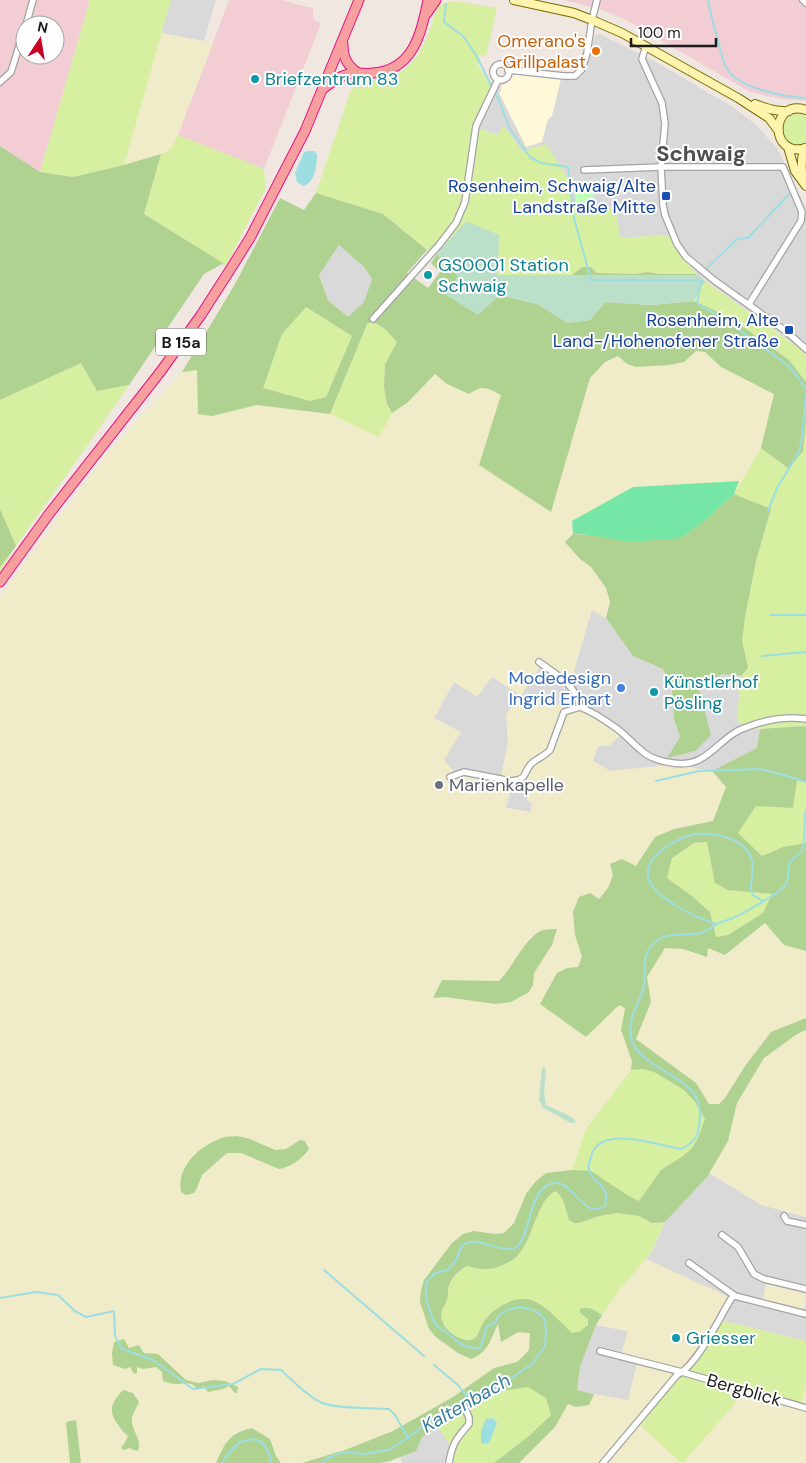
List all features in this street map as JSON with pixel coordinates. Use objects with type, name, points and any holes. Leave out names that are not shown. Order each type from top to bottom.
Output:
[{"type":"highway","name":"B 15a","points":[[0,582],[49,514],[161,371],[201,315],[250,238],[305,131],[359,0]]},
{"type":"highway","points":[[420,0],[424,20]]},
{"type":"highway","points":[[322,90],[340,76],[348,73],[375,73],[384,71],[402,62],[414,48],[424,20],[428,0]]},
{"type":"highway","points":[[424,20],[436,0]]},
{"type":"highway","points":[[343,40],[344,58],[350,67],[358,73]]},
{"type":"main road","points":[[514,0],[560,9],[622,33],[738,98],[769,118],[778,130]]},
{"type":"main road","points":[[738,98],[781,112],[796,108],[806,110]]},
{"type":"main road","points":[[789,111],[779,122],[779,137],[788,147],[795,170],[805,185]]},
{"type":"main road","points":[[788,147],[806,148],[801,169],[805,185]]},
{"type":"street","points":[[29,15],[34,0]]},
{"type":"street","points":[[508,70],[507,77],[503,80],[498,80],[494,77],[493,72],[496,66],[504,65],[508,70],[575,76],[582,70],[587,53],[597,0]]},
{"type":"street","points":[[803,0],[806,3]]},
{"type":"street","points":[[647,46],[642,59],[664,110],[665,124],[661,168],[662,196],[665,215],[677,244],[686,257],[715,282],[749,304],[787,332],[806,349]]},
{"type":"street","points":[[0,82],[10,72],[15,57]]},
{"type":"street","points":[[373,319],[439,245],[456,223],[465,202],[476,126],[498,80]]},
{"type":"street","points":[[584,170],[782,167],[802,212],[801,221],[749,304]]},
{"type":"street","points":[[539,662],[568,684],[579,697],[580,707]]},
{"type":"street","points":[[450,777],[464,772],[511,781],[519,780],[524,777],[531,764],[550,750],[564,712],[580,707],[592,712],[616,728],[643,753],[674,764],[686,764],[703,759],[736,732],[770,719],[793,717],[806,719]]},
{"type":"street","points":[[784,1216],[787,1221],[806,1225]]},
{"type":"street","points":[[722,1235],[738,1247],[754,1274],[764,1279],[806,1288]]},
{"type":"street","points":[[689,1264],[734,1295],[806,1314]]},
{"type":"street","name":"Bergblick","points":[[603,1463],[677,1375],[689,1367],[734,1295]]},
{"type":"street","name":"Bergblick","points":[[600,1351],[682,1372],[806,1408]]},
{"type":"street","points":[[449,1463],[456,1439],[469,1424],[465,1408]]},
{"type":"shaded area","points":[[0,0],[90,0],[40,172],[0,146]]},
{"type":"shaded area","points":[[171,0],[216,0],[204,41],[161,33]]},
{"type":"shaded area","points":[[229,0],[283,0],[313,8],[313,19],[321,23],[264,169],[178,135]]},
{"type":"shaded area","points":[[564,0],[806,0],[806,101],[781,99],[750,92],[626,20],[600,9]]},
{"type":"shaded area","points":[[161,33],[213,43],[178,135],[171,148],[165,153],[124,165]]},
{"type":"shaded area","points":[[600,34],[661,65],[733,107],[755,124],[777,148],[806,209],[806,353],[698,275],[682,257],[669,235],[620,238],[574,208],[566,175],[521,151],[504,126],[497,135],[473,126],[476,115],[492,86],[501,87],[514,74],[568,80],[581,77],[588,66],[595,36]]},
{"type":"shaded area","points":[[514,74],[561,79],[552,116],[548,119],[542,142],[526,147],[499,93],[501,87]]},
{"type":"shaded area","points":[[339,245],[364,267],[372,279],[364,302],[348,317],[328,300],[319,274]]},
{"type":"shaded area","points":[[696,351],[705,352],[721,367],[774,394],[761,448],[734,494],[738,481],[572,521],[573,534],[565,542],[580,559],[591,567],[606,588],[610,602],[606,618],[592,610],[571,681],[543,662],[521,696],[492,677],[477,697],[454,682],[434,718],[461,732],[444,760],[453,771],[512,783],[506,808],[531,812],[532,803],[527,801],[529,790],[523,789],[520,783],[501,778],[508,742],[506,715],[519,696],[587,711],[620,735],[610,745],[598,746],[593,761],[610,771],[673,765],[712,771],[726,787],[713,821],[674,829],[636,866],[613,875],[608,888],[599,899],[590,893],[579,897],[573,912],[575,935],[582,957],[578,967],[567,968],[625,1008],[621,1030],[632,1061],[631,1070],[586,1129],[572,1170],[546,1173],[526,1194],[514,1223],[504,1233],[495,1234],[474,1231],[433,1268],[424,1280],[437,1338],[445,1344],[485,1351],[498,1323],[518,1332],[530,1333],[529,1350],[517,1362],[494,1368],[453,1397],[393,1431],[345,1450],[302,1463],[281,1463],[276,1456],[270,1439],[252,1428],[238,1431],[224,1446],[216,1463],[81,1463],[75,1420],[66,1422],[70,1463],[0,1463],[0,596],[105,456],[182,372],[197,369],[212,416],[257,405],[330,414],[379,437],[392,413],[407,403],[435,374],[447,384],[476,388],[486,387],[501,395],[551,511],[590,378],[605,362],[618,356],[627,364],[684,362]],"holes":[[[551,929],[552,945],[534,973],[533,984],[529,992],[511,1002],[495,1004],[433,997],[442,980],[499,981],[507,974],[526,945],[538,932]],[[237,1136],[275,1150],[286,1149],[301,1140],[299,1159],[292,1165],[279,1169],[241,1153],[227,1153],[202,1175]]]},
{"type":"shaded area","points":[[592,610],[606,618],[633,656],[663,669],[672,689],[674,719],[680,737],[668,757],[695,751],[699,688],[722,673],[741,676],[737,720],[747,729],[760,729],[757,748],[712,771],[673,765],[610,771],[593,761],[598,746],[610,745],[620,735],[506,715],[508,742],[501,777],[520,783],[529,790],[528,801],[532,803],[531,812],[506,808],[512,783],[453,771],[444,760],[434,718],[454,682],[492,677],[543,662]]},
{"type":"shaded area","points":[[765,923],[784,945],[806,951],[806,1018],[771,1033],[745,1066],[725,1098],[719,1104],[709,1104],[696,1083],[636,1039],[651,1002],[647,977],[665,948],[683,949],[706,957],[708,948],[725,955]]},
{"type":"shaded area","points":[[806,1030],[806,1217],[762,1205],[709,1173],[728,1141],[737,1103],[764,1058],[797,1034]]},
{"type":"shaded area","points":[[709,1173],[762,1205],[806,1217],[806,1294],[766,1284],[804,1311],[806,1301],[806,1341],[719,1320],[646,1259],[651,1254],[665,1222]]},
{"type":"shaded area","points":[[646,1259],[727,1296],[719,1320],[694,1358],[641,1426],[681,1463],[519,1463],[555,1427],[568,1404],[576,1407],[589,1405],[594,1394],[628,1400],[637,1364],[622,1352],[628,1331],[596,1325],[620,1289]]},
{"type":"shaded area","points":[[766,1284],[806,1294],[803,1311],[763,1302]]},
{"type":"shaded area","points":[[596,1325],[628,1331],[637,1364],[628,1401],[577,1390],[580,1367]]},
{"type":"shaded area","points":[[806,1384],[806,1463],[683,1463],[745,1392],[799,1409]]},
{"type":"shaded area","points":[[438,1427],[454,1451],[453,1463],[402,1463],[400,1457],[415,1451],[421,1437]]},
{"type":"green space","points":[[90,0],[171,0],[124,165],[73,177],[40,172]]},
{"type":"green space","points":[[448,2],[497,8],[486,56],[479,55],[478,66],[492,86],[476,115],[473,126],[497,135],[504,126],[522,151],[546,144],[566,175],[574,208],[616,207],[620,238],[669,235],[682,257],[698,275],[648,272],[635,274],[597,273],[591,267],[582,267],[572,275],[498,275],[466,221],[437,254],[427,250],[383,214],[316,193],[355,80],[389,77],[406,68],[420,51],[438,6]]},
{"type":"green space","points":[[795,114],[806,116],[806,142],[798,144],[787,140],[783,129],[788,118]]},
{"type":"green space","points":[[178,135],[264,169],[266,188],[226,265],[144,214],[161,154],[170,149]]},
{"type":"green space","points":[[0,146],[40,172],[73,177],[161,154],[144,214],[226,265],[222,264],[204,274],[129,385],[97,391],[81,363],[0,400]]},
{"type":"green space","points":[[593,186],[594,204],[576,206],[575,187]]},
{"type":"green space","points":[[316,193],[383,214],[427,250],[407,273],[428,288],[440,272],[431,263],[437,254],[458,276],[500,295],[537,304],[568,323],[590,320],[605,302],[651,305],[694,301],[731,318],[789,360],[806,382],[806,421],[803,451],[789,469],[761,448],[774,394],[721,367],[705,352],[696,351],[684,362],[636,367],[627,364],[618,356],[605,362],[590,378],[551,512],[479,465],[501,395],[485,388],[478,389],[469,394],[447,384],[435,374],[407,403],[392,413],[387,404],[384,387],[385,364],[397,342],[385,329],[372,321],[367,324],[330,414],[257,405],[212,416],[198,414],[197,370],[182,372],[234,286],[280,198],[304,210]],"holes":[[[339,245],[364,267],[372,279],[364,302],[348,317],[328,300],[319,275]],[[306,307],[352,336],[326,397],[310,401],[263,388],[282,334]]]},
{"type":"green space","points":[[466,221],[499,235],[498,275],[698,275],[705,281],[694,301],[651,305],[605,302],[590,320],[568,323],[537,304],[500,295],[478,315],[446,295],[458,276],[437,254]]},
{"type":"green space","points":[[582,267],[591,267],[597,273],[635,274],[648,272],[659,274],[695,274],[698,275],[700,280],[572,275]]},
{"type":"green space","points":[[705,281],[806,353],[806,382],[789,360],[731,318],[694,301]]},
{"type":"green space","points":[[306,307],[352,336],[326,397],[310,401],[263,388],[282,334]]},
{"type":"green space","points":[[372,321],[385,329],[397,342],[385,364],[384,387],[387,404],[392,413],[379,437],[330,414],[367,324]]},
{"type":"green space","points":[[81,363],[97,391],[129,385],[89,443],[16,546],[0,509],[0,400]]},
{"type":"green space","points":[[806,421],[806,726],[747,729],[737,720],[741,676],[748,668],[741,641],[756,561],[771,509],[734,494],[761,448],[788,469],[803,451]]},
{"type":"green space","points":[[739,481],[734,494],[702,523],[681,538],[631,542],[573,534],[572,521],[633,487]]},
{"type":"green space","points":[[734,494],[771,509],[756,561],[745,617],[742,641],[748,668],[741,676],[722,674],[699,688],[711,735],[695,751],[667,758],[680,737],[674,719],[672,689],[663,669],[633,656],[606,618],[610,602],[606,588],[591,567],[580,559],[565,542],[573,534],[681,538],[702,523]]},
{"type":"green space","points":[[0,509],[16,546],[0,567]]},
{"type":"green space","points":[[16,546],[0,572],[0,567]]},
{"type":"green space","points":[[806,726],[806,783],[797,780],[793,808],[756,806],[738,833],[762,856],[783,847],[806,843],[806,951],[784,945],[765,923],[725,955],[708,948],[707,957],[683,949],[665,948],[647,977],[651,1002],[636,1039],[696,1083],[709,1104],[719,1104],[771,1032],[806,1018],[806,1030],[797,1034],[764,1058],[737,1103],[728,1141],[707,1177],[665,1222],[652,1223],[639,1216],[617,1213],[574,1223],[569,1220],[563,1200],[555,1191],[543,1204],[528,1240],[517,1256],[496,1268],[482,1269],[467,1266],[461,1270],[451,1282],[447,1300],[442,1310],[442,1321],[448,1330],[456,1336],[469,1340],[473,1340],[476,1337],[489,1315],[501,1306],[514,1300],[528,1299],[534,1301],[549,1311],[572,1333],[579,1332],[588,1325],[588,1319],[580,1313],[580,1309],[589,1308],[600,1313],[602,1315],[596,1325],[580,1367],[577,1390],[594,1394],[589,1405],[576,1407],[568,1404],[555,1427],[519,1463],[494,1463],[529,1436],[551,1415],[546,1398],[528,1387],[502,1391],[454,1416],[422,1437],[416,1451],[390,1461],[380,1463],[302,1463],[345,1450],[393,1431],[453,1397],[494,1368],[517,1362],[529,1350],[530,1333],[518,1332],[501,1342],[498,1324],[491,1340],[482,1353],[471,1359],[458,1353],[437,1338],[429,1329],[420,1302],[424,1280],[452,1243],[463,1234],[474,1231],[495,1234],[504,1233],[514,1223],[526,1194],[535,1182],[546,1173],[572,1170],[591,1171],[639,1201],[661,1170],[692,1148],[705,1119],[695,1102],[684,1090],[654,1072],[643,1069],[631,1070],[632,1061],[621,1030],[625,1008],[619,1005],[586,1037],[540,1004],[557,973],[567,968],[578,967],[582,957],[575,935],[573,912],[579,897],[590,893],[599,899],[608,888],[613,875],[610,864],[622,859],[636,866],[655,837],[674,829],[713,821],[726,787],[712,771],[757,748],[760,729]],"holes":[[[707,842],[715,883],[728,890],[772,894],[763,913],[728,935],[716,937],[710,912],[667,878],[672,858],[694,843]]]},
{"type":"green space","points":[[797,779],[806,783],[806,843],[783,847],[762,856],[737,833],[756,806]]},
{"type":"green space","points":[[707,842],[728,890],[773,894],[763,913],[728,935],[716,937],[710,912],[667,878],[672,858],[694,843]]},
{"type":"green space","points":[[557,929],[552,945],[534,973],[533,985],[529,992],[511,1002],[495,1004],[446,997],[433,998],[442,980],[499,981],[531,938],[541,931]]},
{"type":"green space","points":[[544,1067],[546,1071],[544,1093],[546,1105],[568,1115],[575,1120],[575,1123],[571,1123],[543,1108],[539,1100],[542,1069]]},
{"type":"green space","points":[[643,1068],[665,1077],[678,1086],[695,1102],[705,1119],[692,1148],[661,1170],[639,1201],[572,1170],[586,1129],[631,1070]]},
{"type":"green space","points":[[237,1136],[250,1139],[275,1150],[286,1149],[300,1140],[305,1141],[309,1149],[296,1162],[279,1169],[241,1153],[227,1153],[202,1175],[194,1193],[186,1195],[181,1192],[180,1182],[182,1173],[192,1157],[216,1140]]},
{"type":"green space","points":[[556,1190],[560,1193],[564,1204],[579,1223],[599,1216],[617,1213],[639,1216],[652,1223],[665,1222],[650,1254],[620,1289],[602,1315],[594,1310],[583,1307],[588,1322],[586,1327],[579,1332],[571,1333],[545,1307],[528,1299],[521,1299],[501,1306],[489,1315],[473,1340],[466,1340],[456,1336],[444,1325],[441,1315],[447,1300],[449,1285],[453,1278],[467,1266],[493,1269],[515,1258],[528,1240],[543,1204]]},
{"type":"green space","points":[[719,1320],[806,1341],[806,1384],[800,1409],[745,1392],[681,1463],[641,1426],[677,1375],[689,1367]]},
{"type":"green space","points":[[124,1339],[129,1348],[139,1345],[144,1353],[158,1354],[186,1380],[198,1383],[213,1380],[225,1381],[238,1387],[237,1393],[229,1386],[208,1392],[203,1386],[198,1390],[191,1384],[174,1384],[163,1381],[162,1372],[156,1367],[143,1369],[137,1367],[137,1373],[134,1374],[130,1367],[125,1369],[113,1365],[112,1353],[114,1342]]},
{"type":"green space","points":[[528,1387],[546,1398],[551,1415],[529,1436],[494,1463],[453,1463],[454,1451],[438,1427],[454,1416],[502,1391]]},
{"type":"green space","points":[[123,1390],[133,1393],[139,1402],[132,1422],[139,1442],[138,1451],[130,1448],[123,1450],[121,1447],[128,1436],[119,1427],[112,1413],[112,1405]]},
{"type":"green space","points":[[76,1420],[81,1463],[70,1463],[66,1422]]},
{"type":"green space","points":[[252,1428],[270,1439],[276,1456],[281,1463],[216,1463],[222,1449],[233,1436]]},
{"type":"water","points":[[314,151],[317,154],[316,163],[313,177],[303,186],[297,182],[295,173],[304,152]]},
{"type":"water","points":[[493,1418],[497,1423],[489,1443],[481,1444],[481,1431],[486,1419]]},
{"type":"waterway","points":[[708,0],[723,60],[731,74],[740,81],[762,90],[786,96],[806,98]]},
{"type":"waterway","points":[[446,4],[444,22],[463,36],[476,55],[492,87]]},
{"type":"waterway","points":[[496,93],[510,129],[530,157],[541,163],[568,167],[574,218],[591,280],[698,280],[703,282],[700,286],[697,303],[730,323],[790,367],[806,389]]},
{"type":"waterway","points":[[707,268],[737,239],[748,238],[791,192]]},
{"type":"waterway","points":[[768,511],[777,488],[799,452],[806,392]]},
{"type":"waterway","points":[[770,615],[806,615]]},
{"type":"waterway","points":[[762,656],[806,652]]},
{"type":"waterway","points":[[656,781],[699,771],[760,769],[806,782]]},
{"type":"waterway","name":"Kaltenbach","points":[[322,1463],[328,1458],[343,1452],[363,1454],[389,1450],[432,1419],[444,1412],[480,1399],[532,1364],[545,1346],[546,1330],[544,1318],[534,1310],[520,1307],[509,1309],[498,1316],[495,1323],[487,1326],[480,1349],[464,1346],[436,1325],[427,1302],[427,1282],[435,1273],[448,1270],[456,1260],[464,1244],[478,1242],[508,1249],[519,1245],[523,1239],[535,1201],[545,1186],[553,1183],[560,1184],[567,1187],[590,1208],[597,1209],[605,1206],[606,1194],[602,1186],[590,1173],[589,1164],[592,1154],[598,1145],[607,1140],[619,1138],[632,1139],[681,1149],[693,1140],[699,1126],[700,1110],[696,1098],[690,1089],[680,1081],[647,1060],[637,1050],[632,1040],[631,1022],[644,986],[647,952],[659,939],[671,935],[704,932],[718,923],[750,909],[783,888],[787,881],[790,862],[802,851],[806,810]]},
{"type":"waterway","name":"Kaltenbach","points":[[717,924],[676,906],[657,892],[651,884],[648,876],[649,868],[657,854],[664,848],[696,834],[715,835],[733,840],[744,847],[750,854],[753,870],[751,890],[753,895],[763,901]]},
{"type":"waterway","points":[[324,1270],[424,1356]]},
{"type":"waterway","points":[[0,1298],[36,1292],[58,1295],[75,1311],[86,1317],[114,1311],[115,1336],[122,1349],[153,1360],[193,1389],[233,1384],[261,1369],[281,1370],[300,1388],[320,1402],[344,1407],[389,1409],[395,1415],[408,1438]]},
{"type":"waterway","points":[[434,1365],[458,1385],[471,1402]]},
{"type":"waterway","name":"Kaltenbach","points":[[222,1463],[230,1451],[238,1444],[254,1439],[258,1440],[265,1447],[271,1463]]},
{"type":"place","name":"Omerano's Grillpalast","points":[[596,51]]},
{"type":"place","name":"Briefzentrum 83","points":[[255,79]]},
{"type":"place","name":"Rosenheim, Schwaig/Alte Landstraße Mitte","points":[[666,196]]},
{"type":"place","name":"GS0001 Station Schwaig","points":[[428,275]]},
{"type":"place","name":"Rosenheim, Alte Land-/Hohenofener Straße","points":[[789,330]]},
{"type":"place","name":"Modedesign Ingrid Erhart","points":[[621,688]]},
{"type":"place","name":"Künstlerhof Pösling","points":[[654,692]]},
{"type":"place","name":"Marienkapelle","points":[[439,785]]},
{"type":"place","name":"Griesser","points":[[676,1338]]},
{"type":"district","name":"Schwaig","points":[[701,153]]}]
